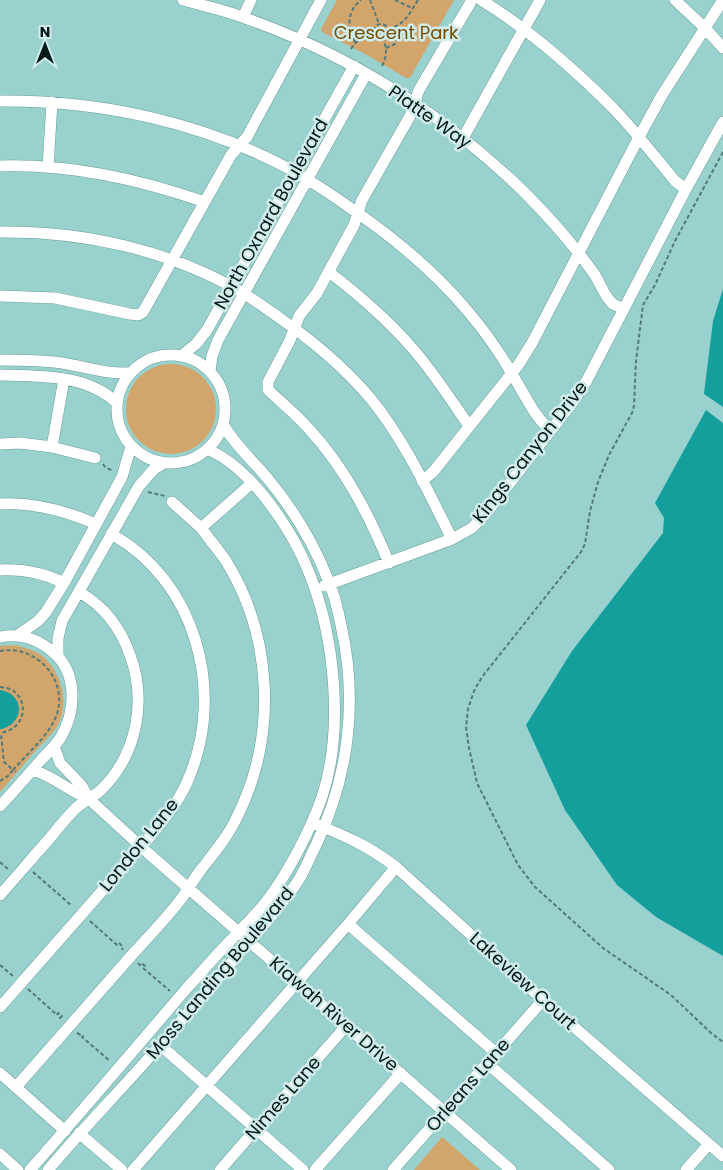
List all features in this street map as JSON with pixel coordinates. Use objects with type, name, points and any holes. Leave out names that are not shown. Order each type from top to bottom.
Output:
[{"type":"street","name":"Platte Way","points":[[183,0],[243,17],[301,40],[354,66],[414,103],[463,138],[527,195],[558,228],[594,275],[612,303],[624,308]]},
{"type":"street","points":[[243,17],[251,0]]},
{"type":"street","points":[[0,296],[55,298],[138,315],[143,312],[231,155],[247,137],[321,0]]},
{"type":"street","points":[[389,563],[374,526],[336,462],[309,429],[268,390],[268,382],[299,316],[317,293],[354,225],[362,200],[410,116],[419,90],[472,0]]},
{"type":"street","points":[[481,0],[524,30],[580,77],[614,110],[675,181],[686,189]]},
{"type":"street","points":[[463,138],[540,0]]},
{"type":"street","points":[[676,0],[723,48]]},
{"type":"street","points":[[422,481],[433,472],[519,364],[532,343],[638,137],[722,0]]},
{"type":"street","name":"North Oxnard Boulevard","points":[[181,356],[196,344],[205,332],[354,66]]},
{"type":"street","name":"North Oxnard Boulevard","points":[[210,371],[216,344],[366,74]]},
{"type":"street","points":[[0,101],[52,102],[150,117],[193,129],[239,146],[308,179],[400,244],[466,308],[488,336],[540,422],[550,430]]},
{"type":"street","points":[[48,167],[52,102]]},
{"type":"street","name":"Kings Canyon Drive","points":[[316,589],[452,539],[472,528],[488,511],[573,402],[587,380],[723,122]]},
{"type":"street","points":[[0,166],[48,167],[92,171],[173,191],[205,202]]},
{"type":"street","points":[[0,232],[50,233],[100,240],[136,248],[196,270],[244,293],[295,328],[330,357],[371,399],[399,438],[452,539]]},
{"type":"street","points":[[329,272],[358,294],[413,348],[434,374],[469,426]]},
{"type":"street","points":[[163,355],[192,359],[210,371],[219,382],[226,410],[224,424],[217,438],[207,450],[194,458],[180,462],[164,462],[151,459],[132,446],[123,433],[118,419],[117,403],[120,392],[130,373],[145,361],[163,355]]},
{"type":"street","points":[[0,360],[59,363],[113,374],[130,373]]},
{"type":"street","points":[[0,375],[39,376],[92,386],[105,392],[117,403]]},
{"type":"street","points":[[52,447],[64,380]]},
{"type":"street","name":"Moss Landing Boulevard","points":[[48,1170],[261,929],[299,879],[325,827],[344,766],[350,703],[349,668],[345,642],[330,584],[314,549],[291,509],[267,477],[234,443],[224,424]]},
{"type":"street","points":[[0,444],[20,443],[52,447],[95,458]]},
{"type":"street","points":[[0,638],[18,635],[38,621],[46,612],[122,477],[132,446]]},
{"type":"street","name":"Moss Landing Boulevard","points":[[30,1170],[214,958],[269,898],[285,874],[312,822],[322,796],[330,758],[334,704],[333,670],[316,589],[303,556],[290,532],[252,483],[220,455],[207,450]]},
{"type":"street","points":[[58,656],[60,626],[139,486],[154,469],[164,462]]},
{"type":"street","points":[[201,528],[252,483]]},
{"type":"street","points":[[16,1087],[180,900],[220,846],[238,816],[260,756],[265,719],[265,681],[254,622],[242,592],[226,561],[201,528],[172,502]]},
{"type":"street","points":[[0,504],[34,505],[56,509],[96,524]]},
{"type":"street","name":"London Lane","points":[[0,1007],[141,847],[174,806],[190,775],[202,734],[205,698],[204,672],[198,645],[189,621],[168,584],[143,556],[125,541],[112,534]]},
{"type":"street","points":[[0,570],[31,572],[50,576],[64,583]]},
{"type":"street","points":[[0,895],[76,808],[102,789],[119,768],[130,747],[135,730],[139,688],[134,666],[124,639],[93,600],[79,592]]},
{"type":"street","points":[[0,806],[61,737],[67,723],[73,698],[69,676],[58,656],[37,642],[18,635]]},
{"type":"street","name":"Kiawah River Drive","points":[[54,746],[60,763],[82,786],[89,800]]},
{"type":"street","name":"Kiawah River Drive","points":[[33,770],[47,774],[89,800],[511,1170]]},
{"type":"street","name":"Lakeview Court","points":[[312,822],[374,850],[723,1156]]},
{"type":"street","points":[[132,1170],[396,868]]},
{"type":"street","points":[[348,924],[496,1053]]},
{"type":"street","name":"Orleans Lane","points":[[393,1170],[543,1000]]},
{"type":"street","name":"Nimes Lane","points":[[220,1170],[346,1026]]},
{"type":"street","points":[[160,1045],[303,1170]]},
{"type":"street","points":[[487,1063],[609,1170]]},
{"type":"street","points":[[315,1170],[401,1073]]},
{"type":"street","points":[[0,1074],[65,1131]]},
{"type":"street","points":[[79,1133],[122,1170]]},
{"type":"street","points":[[686,1170],[709,1144]]},
{"type":"street","points":[[0,1154],[18,1170]]},
{"type":"path","points":[[355,42],[350,32],[349,19],[352,10],[362,0]]},
{"type":"path","points":[[370,0],[379,24]]},
{"type":"path","points":[[395,0],[412,8]]},
{"type":"path","points":[[388,30],[398,27],[407,18],[418,0]]},
{"type":"path","points":[[374,33],[374,29],[379,24]]},
{"type":"path","points":[[379,24],[385,26],[388,30]]},
{"type":"path","points":[[386,48],[394,44],[398,36],[398,27]]},
{"type":"path","points":[[383,38],[388,30]]},
{"type":"path","points":[[351,49],[360,38],[374,33]]},
{"type":"path","points":[[374,33],[376,37],[383,38]]},
{"type":"path","points":[[382,66],[386,58],[383,38]]},
{"type":"path","points":[[723,152],[643,305],[636,361],[634,406],[632,413],[608,455],[598,482],[590,511],[585,544],[581,552],[482,677],[474,691],[468,709],[466,727],[477,784],[518,864],[535,887],[602,948],[671,995],[711,1034],[723,1042]]},
{"type":"path","points":[[95,458],[115,473]]},
{"type":"path","points":[[147,491],[164,495],[172,502]]},
{"type":"path","points":[[0,651],[14,650],[26,652],[43,662],[55,680],[60,697],[57,714],[49,729],[8,776],[0,782]]},
{"type":"path","points":[[0,687],[17,694],[23,708],[20,722],[8,732],[0,733],[4,762],[20,775]]},
{"type":"path","points":[[26,865],[72,906]]},
{"type":"path","points":[[90,922],[123,947],[122,949],[127,954]]},
{"type":"path","points":[[134,960],[140,965],[141,963],[145,966],[143,968],[171,991]]},
{"type":"path","points":[[0,965],[17,980]]},
{"type":"path","points":[[24,986],[57,1015],[58,1013],[62,1016],[60,1018],[66,1023]]},
{"type":"path","points":[[73,1030],[83,1036],[110,1061]]},
{"type":"green space","name":"Crescent Park","points":[[337,0],[454,0],[410,78],[406,78],[322,32],[321,29]]},
{"type":"green space","points":[[162,364],[180,364],[196,371],[209,384],[216,400],[216,418],[209,434],[196,447],[180,454],[162,454],[146,447],[133,434],[126,418],[126,400],[133,384],[146,371]]},
{"type":"green space","points":[[16,645],[41,655],[54,670],[62,689],[63,710],[61,719],[54,731],[0,792],[0,646]]},
{"type":"green space","points":[[442,1137],[480,1170],[414,1170]]},
{"type":"water","points":[[723,289],[723,407],[704,394],[713,321]]},
{"type":"water","points":[[706,410],[723,423],[723,956],[656,917],[617,885],[565,810],[526,725],[572,651],[663,533],[664,518],[655,503]]},
{"type":"water","points":[[0,690],[14,697],[18,702],[19,708],[15,721],[2,729],[0,729]]}]
